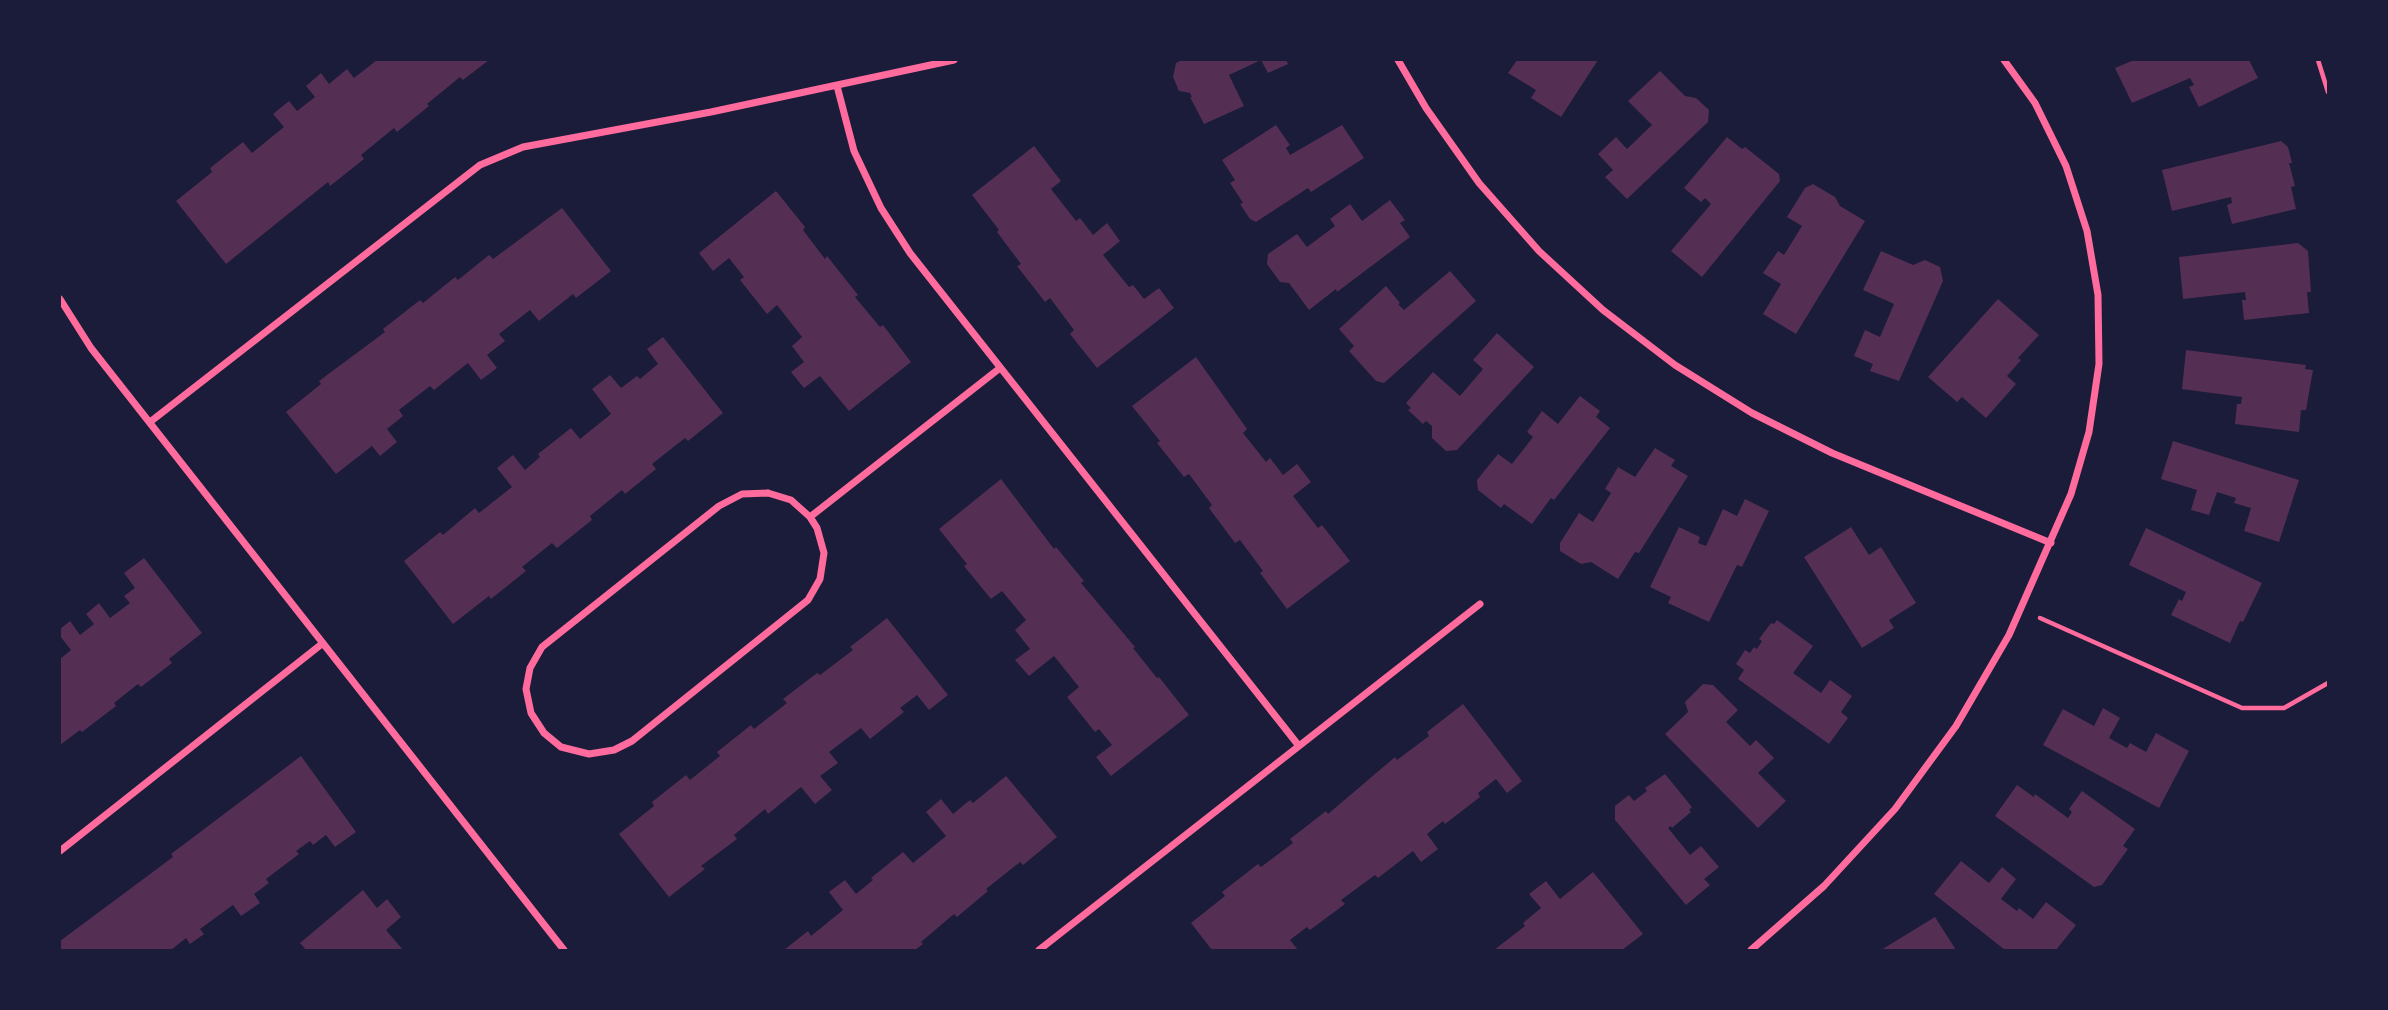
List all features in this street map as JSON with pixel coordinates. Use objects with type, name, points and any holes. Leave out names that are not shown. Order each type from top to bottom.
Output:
[{"type":"street","points":[[150,422],[480,165],[523,146],[711,112],[954,60]]},
{"type":"street","points":[[1398,60],[1426,108],[1479,183],[1539,251],[1603,310],[1675,365],[1752,413],[1832,453],[2051,543]]},
{"type":"street","points":[[1751,950],[1824,886],[1895,809],[1956,726],[2009,635],[2051,543],[2071,494],[2089,432],[2099,364],[2098,295],[2087,231],[2066,166],[2035,103],[2004,60]]},
{"type":"street","points":[[837,86],[854,151],[881,208],[910,253],[1299,746]]},
{"type":"street","points":[[60,299],[91,348],[564,950]]},
{"type":"street","points":[[810,517],[1000,368]]},
{"type":"street","points":[[768,493],[791,500],[810,517],[817,527],[824,552],[820,579],[808,600],[632,741],[614,750],[589,754],[561,747],[544,733],[531,713],[526,689],[530,668],[542,647],[719,506],[742,494],[768,493]]},
{"type":"street","points":[[1039,950],[1480,604]]},
{"type":"street","points":[[60,851],[323,643]]},
{"type":"street","points":[[1762,943],[1768,950]]},
{"type":"path","points":[[2318,60],[2329,92]]},
{"type":"path","points":[[2020,609],[2242,708],[2284,708],[2329,682]]},
{"type":"building","points":[[377,60],[489,60],[463,80],[460,77],[397,132],[394,128],[361,155],[364,159],[330,186],[328,182],[226,264],[176,201],[212,172],[210,168],[243,142],[252,153],[284,127],[273,114],[289,101],[297,111],[315,97],[306,86],[321,73],[329,84],[347,69],[354,78]]},
{"type":"building","points":[[1182,60],[1261,60],[1229,75],[1244,106],[1204,124],[1190,93],[1179,91],[1173,77],[1176,63]]},
{"type":"building","points":[[1261,60],[1286,60],[1288,64],[1268,73]]},
{"type":"building","points":[[1517,60],[1598,60],[1561,117],[1531,98],[1536,90],[1508,73]]},
{"type":"building","points":[[2134,60],[2249,60],[2258,78],[2199,107],[2189,87],[2194,85],[2190,78],[2132,103],[2115,68]]},
{"type":"building","points":[[1660,71],[1685,96],[1696,98],[1709,110],[1708,122],[1627,199],[1605,177],[1613,170],[1598,154],[1616,137],[1627,149],[1652,125],[1628,101]]},
{"type":"building","points":[[1276,125],[1290,145],[1286,148],[1290,155],[1342,125],[1364,158],[1311,192],[1308,188],[1256,222],[1250,219],[1240,204],[1243,203],[1230,183],[1235,180],[1222,160]]},
{"type":"building","points":[[1727,137],[1742,149],[1745,147],[1779,174],[1780,181],[1702,277],[1671,251],[1711,204],[1705,198],[1701,202],[1684,188]]},
{"type":"building","points":[[2281,141],[2288,147],[2292,163],[2289,163],[2295,186],[2291,187],[2296,209],[2232,224],[2227,205],[2232,203],[2231,197],[2172,211],[2162,170]]},
{"type":"building","points":[[1034,146],[1061,181],[1051,189],[1076,221],[1080,218],[1093,235],[1107,223],[1120,241],[1103,255],[1129,287],[1133,285],[1144,299],[1159,288],[1174,308],[1097,368],[1070,334],[1074,330],[1050,298],[1045,302],[1017,266],[1021,264],[972,195]]},
{"type":"building","points":[[1813,184],[1835,197],[1840,206],[1865,221],[1796,334],[1763,314],[1781,284],[1763,273],[1778,251],[1784,255],[1802,226],[1787,217],[1805,188]]},
{"type":"building","points":[[776,191],[805,227],[803,230],[825,259],[827,256],[858,295],[855,297],[880,327],[883,325],[911,362],[849,411],[820,376],[804,388],[791,372],[804,362],[792,346],[802,337],[777,305],[767,314],[740,280],[744,277],[729,258],[713,271],[699,253]]},
{"type":"building","points":[[1390,200],[1405,220],[1400,223],[1410,237],[1309,310],[1289,283],[1280,282],[1267,264],[1268,254],[1297,234],[1307,247],[1335,226],[1330,219],[1350,204],[1362,221]]},
{"type":"building","points":[[562,208],[611,271],[576,298],[573,294],[539,321],[530,310],[499,334],[505,341],[487,355],[497,368],[481,380],[468,363],[434,390],[430,386],[399,410],[403,416],[387,429],[397,442],[380,456],[372,446],[336,474],[286,412],[321,384],[319,381],[385,332],[383,329],[420,300],[423,303],[455,277],[458,280],[489,255],[493,259]]},
{"type":"building","points":[[2298,243],[2308,251],[2311,292],[2307,292],[2309,313],[2244,320],[2242,300],[2246,300],[2245,292],[2183,299],[2179,257]]},
{"type":"building","points":[[1881,251],[1913,265],[1925,260],[1940,267],[1943,281],[1899,381],[1870,371],[1873,364],[1854,356],[1865,330],[1880,337],[1894,304],[1863,290]]},
{"type":"building","points":[[1450,271],[1476,301],[1384,383],[1376,381],[1349,351],[1354,346],[1339,329],[1386,286],[1404,310]]},
{"type":"building","points":[[1998,299],[2039,335],[2018,358],[2021,360],[2007,376],[2016,384],[1986,418],[1962,397],[1957,402],[1928,377]]},
{"type":"building","points":[[1497,333],[1534,367],[1457,450],[1446,451],[1432,438],[1432,426],[1426,421],[1423,424],[1408,410],[1411,408],[1406,403],[1433,372],[1460,396],[1483,369],[1473,360]]},
{"type":"building","points":[[663,337],[723,413],[688,441],[685,438],[652,464],[656,469],[625,494],[622,490],[590,516],[592,520],[557,548],[552,543],[522,567],[526,571],[453,624],[404,561],[440,532],[443,535],[475,508],[479,513],[512,487],[497,468],[513,455],[525,470],[540,457],[538,454],[571,428],[580,439],[611,414],[592,389],[610,375],[621,388],[637,376],[640,379],[658,364],[647,349]]},
{"type":"building","points":[[2186,350],[2306,365],[2305,369],[2313,370],[2306,410],[2301,410],[2299,432],[2235,424],[2237,404],[2241,404],[2242,397],[2182,389]]},
{"type":"building","points":[[1196,357],[1247,429],[1243,433],[1266,462],[1270,458],[1283,475],[1297,464],[1311,482],[1293,496],[1318,528],[1322,525],[1350,561],[1287,609],[1240,540],[1235,543],[1209,508],[1212,505],[1189,474],[1184,477],[1132,406]]},
{"type":"building","points":[[1580,396],[1600,411],[1596,417],[1610,428],[1532,524],[1504,504],[1501,508],[1478,490],[1477,480],[1498,454],[1512,464],[1533,437],[1527,432],[1542,411],[1558,424]]},
{"type":"building","points":[[2173,441],[2299,480],[2279,542],[2244,531],[2251,508],[2234,503],[2236,498],[2217,492],[2209,515],[2191,510],[2197,490],[2161,479]]},
{"type":"building","points":[[1655,448],[1675,460],[1671,466],[1688,476],[1639,553],[1635,552],[1618,579],[1591,562],[1581,564],[1560,551],[1560,543],[1579,513],[1593,522],[1611,493],[1605,489],[1618,467],[1635,477]]},
{"type":"building","points":[[1001,479],[1054,549],[1056,547],[1084,581],[1081,583],[1189,715],[1111,776],[1096,757],[1112,745],[1099,729],[1095,732],[1067,697],[1079,687],[1054,656],[1029,676],[1015,660],[1030,649],[1015,630],[1026,620],[1002,591],[991,599],[939,529]]},
{"type":"building","points":[[1745,499],[1769,511],[1742,567],[1737,565],[1709,622],[1668,603],[1671,597],[1650,587],[1679,527],[1700,537],[1698,543],[1706,546],[1723,509],[1737,516]]},
{"type":"building","points":[[1851,527],[1869,555],[1881,547],[1916,603],[1889,620],[1894,628],[1862,648],[1804,557]]},
{"type":"building","points":[[2146,528],[2262,583],[2230,643],[2171,615],[2186,592],[2129,565]]},
{"type":"building","points":[[144,558],[202,633],[169,659],[172,663],[141,687],[138,684],[114,703],[116,706],[60,745],[60,659],[71,650],[60,636],[60,629],[70,621],[80,635],[94,624],[86,614],[99,603],[110,618],[130,603],[124,596],[135,588],[124,573]]},
{"type":"building","points":[[887,618],[948,695],[929,710],[917,695],[900,708],[904,712],[870,739],[861,728],[829,752],[838,763],[820,776],[832,790],[815,804],[801,787],[768,814],[765,809],[734,835],[737,839],[701,866],[705,869],[669,897],[619,834],[654,806],[652,802],[686,775],[690,780],[720,756],[717,752],[751,725],[754,729],[787,703],[783,699],[853,650],[850,647]]},
{"type":"building","points":[[1777,620],[1813,646],[1793,673],[1821,693],[1830,680],[1852,696],[1841,712],[1848,718],[1829,744],[1738,679],[1744,670],[1736,664],[1745,650],[1750,653],[1754,647],[1757,649],[1762,641],[1759,639],[1771,623],[1774,624]]},
{"type":"building","points":[[1703,684],[1713,685],[1738,710],[1726,722],[1750,746],[1756,740],[1774,758],[1758,773],[1786,801],[1758,828],[1665,734],[1688,712],[1685,702]]},
{"type":"building","points":[[1463,704],[1522,781],[1507,793],[1496,779],[1478,793],[1480,797],[1445,824],[1443,821],[1427,834],[1438,849],[1421,862],[1413,851],[1378,878],[1375,875],[1341,900],[1345,904],[1310,930],[1307,927],[1290,940],[1298,950],[1212,950],[1191,923],[1225,896],[1222,892],[1258,864],[1261,867],[1293,843],[1290,839],[1326,811],[1328,814],[1395,757],[1397,760],[1429,736],[1427,732]]},
{"type":"building","points":[[2103,708],[2120,718],[2109,738],[2127,748],[2130,743],[2146,752],[2156,733],[2189,751],[2159,808],[2043,745],[2063,709],[2094,726]]},
{"type":"building","points":[[301,756],[356,832],[335,847],[326,835],[313,845],[310,841],[296,851],[299,854],[266,879],[269,883],[254,894],[260,903],[241,916],[233,905],[200,929],[204,934],[190,944],[186,938],[171,950],[60,950],[60,941],[173,857],[171,854]]},
{"type":"building","points":[[1665,774],[1692,807],[1689,810],[1691,812],[1672,828],[1668,828],[1690,855],[1701,846],[1719,867],[1704,879],[1710,885],[1686,905],[1615,820],[1615,806],[1629,795],[1634,801],[1647,791],[1645,788]]},
{"type":"building","points":[[1006,776],[1057,837],[1023,865],[1020,862],[986,889],[988,891],[957,917],[954,914],[921,942],[923,944],[915,950],[784,950],[808,931],[811,936],[843,910],[829,892],[845,880],[856,894],[903,852],[913,863],[946,836],[926,812],[941,799],[953,814],[970,800],[973,803]]},
{"type":"building","points":[[2017,785],[2034,797],[2035,794],[2068,818],[2072,812],[2069,809],[2082,791],[2135,829],[2123,846],[2128,849],[2102,885],[2094,887],[1995,816]]},
{"type":"building","points":[[1961,861],[1989,883],[2002,867],[2016,879],[2001,899],[2017,911],[2019,908],[2033,919],[2046,902],[2076,925],[2056,950],[2005,950],[1934,894]]},
{"type":"building","points":[[1593,872],[1643,934],[1622,950],[1494,950],[1525,926],[1523,923],[1541,908],[1529,894],[1546,881],[1560,899]]},
{"type":"building","points":[[363,890],[377,908],[387,899],[401,917],[386,930],[403,950],[306,950],[300,943]]},
{"type":"building","points":[[1935,917],[1956,950],[1881,950]]}]
